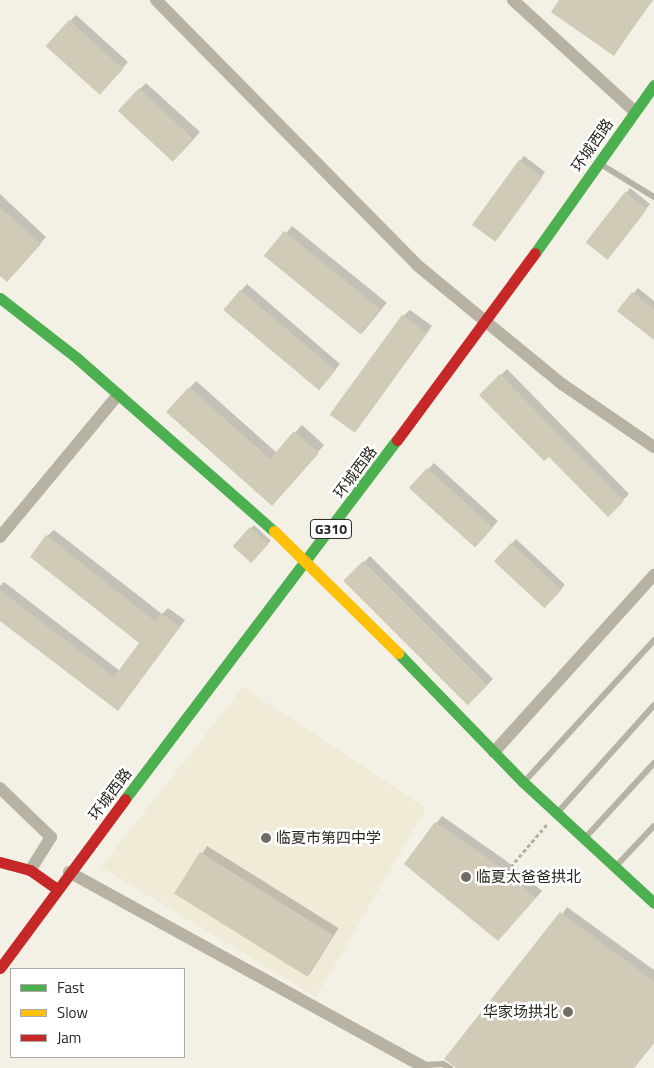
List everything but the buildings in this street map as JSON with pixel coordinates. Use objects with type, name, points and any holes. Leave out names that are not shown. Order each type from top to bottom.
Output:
[{"type":"main road","name":"环城西路","points":[[0,968],[56,889],[487,322],[654,84]]},
{"type":"main road","points":[[0,298],[118,395],[335,588],[523,782],[556,814],[653,899]]},
{"type":"main road","points":[[0,862],[30,870],[56,889]]},
{"type":"street","points":[[156,0],[417,265],[562,384],[654,447]]},
{"type":"street","points":[[513,0],[634,111]]},
{"type":"street","points":[[0,538],[118,395]]},
{"type":"street","points":[[494,752],[654,575]]},
{"type":"street","points":[[0,788],[51,836],[30,870]]},
{"type":"street","points":[[69,872],[423,1066]]},
{"type":"lane","points":[[598,162],[654,197]]},
{"type":"lane","points":[[523,782],[654,640]]},
{"type":"lane","points":[[556,814],[654,705]]},
{"type":"lane","points":[[584,839],[654,763]]},
{"type":"lane","points":[[615,867],[654,826]]},
{"type":"lane","points":[[423,1066],[443,1064],[450,1068]]},
{"type":"path","points":[[506,872],[556,814]]},
{"type":"shaded area","name":"临夏市第四中学","points":[[243,687],[426,808],[316,997],[101,867]]},
{"type":"traffic: fast","points":[[535,253],[654,85]]},
{"type":"traffic: fast","points":[[0,298],[78,359],[274,531]]},
{"type":"traffic: fast","points":[[125,799],[397,440]]},
{"type":"traffic: fast","points":[[398,653],[523,782],[654,903]]},
{"type":"traffic: slow","points":[[274,531],[398,653]]},
{"type":"traffic: jam","points":[[397,440],[535,253]]},
{"type":"traffic: jam","points":[[0,968],[125,799]]},
{"type":"traffic: jam","points":[[0,862],[30,870],[57,889]]},
{"type":"place","name":"临夏市第四中学","points":[[266,838]]},
{"type":"place","name":"临夏太爸爸拱北","points":[[466,877]]},
{"type":"place","name":"华家场拱北","points":[[568,1012]]}]
